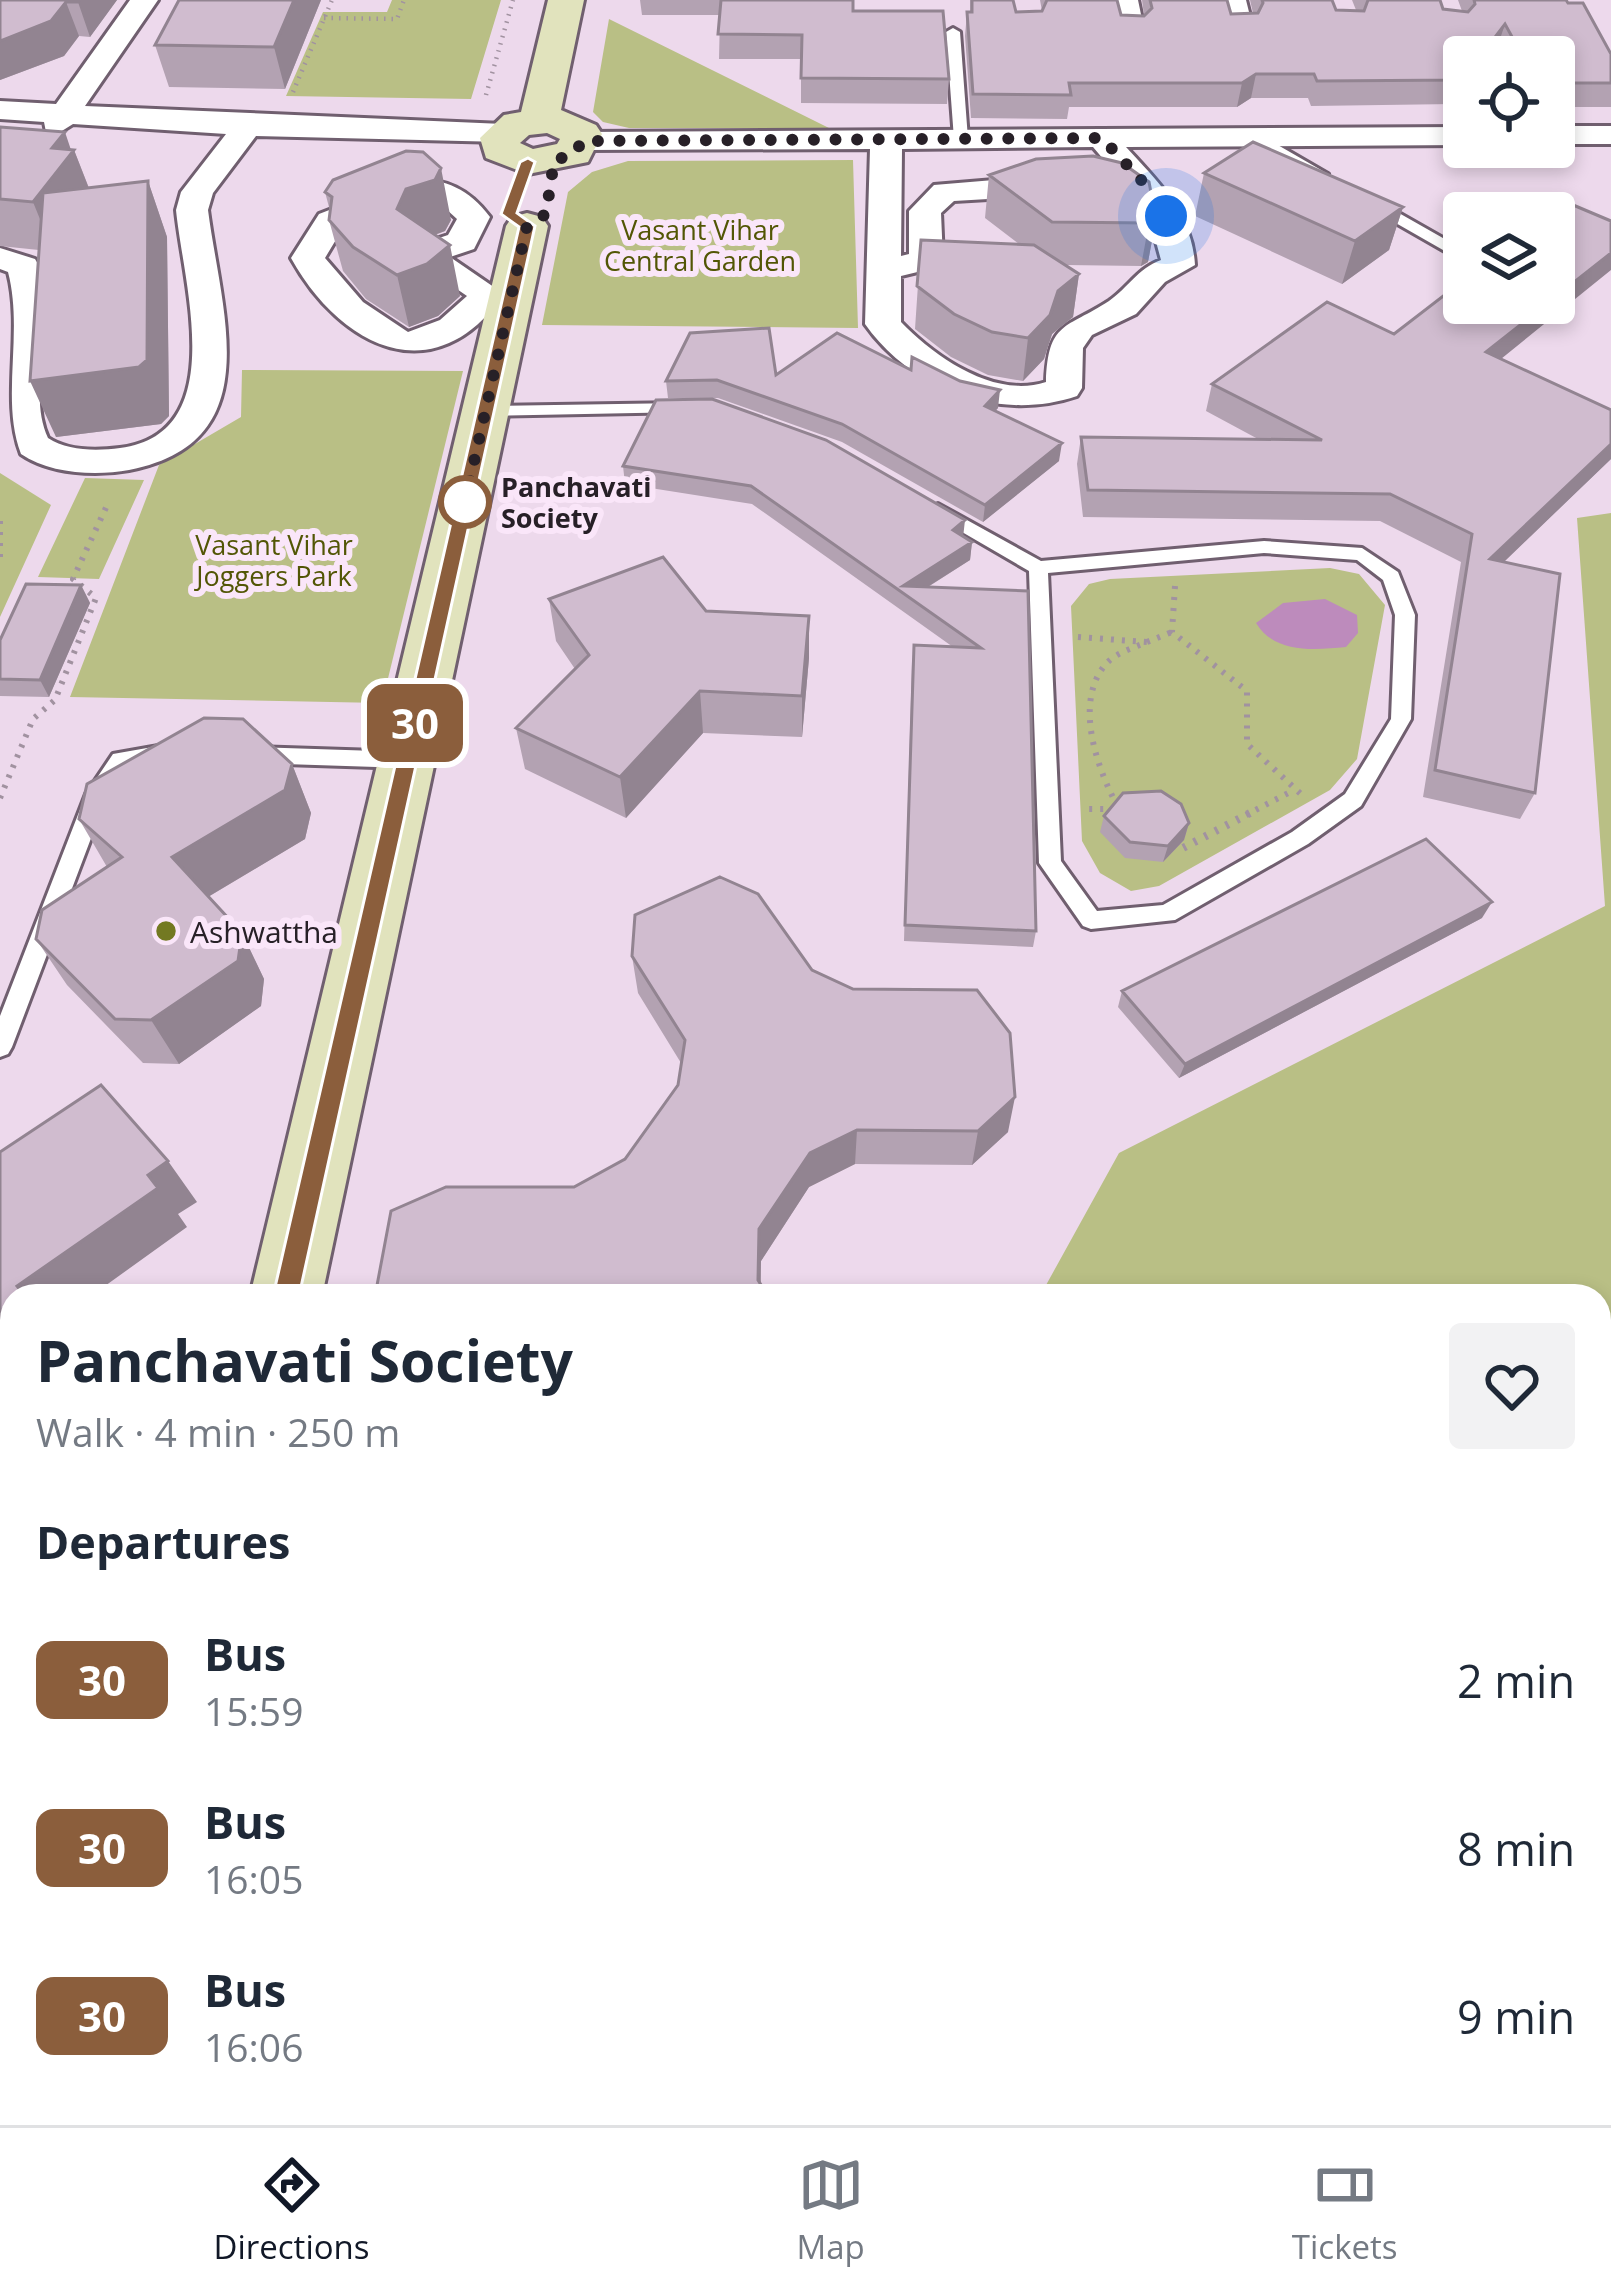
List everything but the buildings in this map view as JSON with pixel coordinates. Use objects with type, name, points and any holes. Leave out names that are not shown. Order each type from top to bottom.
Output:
[{"type":"street","points":[[60,120],[144,0]]},
{"type":"street","points":[[525,234],[508,214],[566,0]]},
{"type":"street","points":[[0,110],[60,120]]},
{"type":"street","points":[[0,121],[527,139],[1443,136]]},
{"type":"street","points":[[0,258],[23,266],[30,287],[21,413],[28,438],[38,450],[68,459],[126,462],[180,436],[195,421],[208,388],[192,210],[197,192],[263,133]]},
{"type":"street","points":[[1575,135],[1611,135]]},
{"type":"street","points":[[902,139],[884,270],[883,324],[907,353],[978,388],[1021,398],[1064,388],[1065,349],[1078,328],[1124,307],[1153,275],[1178,265],[1177,238],[1155,195],[1102,138]]},
{"type":"street","points":[[902,139],[921,174],[930,178],[1092,173]]},
{"type":"street","points":[[884,270],[916,267],[926,260],[925,212],[945,192],[1097,182],[1120,186],[1152,218],[1153,275]]},
{"type":"street","points":[[462,242],[474,217],[444,190],[412,188],[331,221],[308,258],[316,277],[349,307],[394,341],[416,343],[475,313],[487,294],[430,259],[430,252],[462,242],[525,234]]},
{"type":"street","points":[[289,1284],[525,234]]},
{"type":"lane","points":[[953,32],[962,139]]},
{"type":"lane","points":[[1254,137],[1332,181]]},
{"type":"lane","points":[[1350,191],[1443,245]]},
{"type":"lane","points":[[486,410],[716,406]]},
{"type":"lane","points":[[916,497],[1038,568],[1264,547],[1362,554],[1391,578],[1405,615],[1401,719],[1353,800],[1332,815],[1167,914],[1090,920],[1050,863],[1038,568]]},
{"type":"lane","points":[[0,1048],[97,794],[120,759],[191,753]]},
{"type":"lane","points":[[239,755],[407,760]]},
{"type":"path","points":[[292,94],[332,0]]},
{"type":"path","points":[[324,18],[397,20],[404,0]]},
{"type":"path","points":[[513,0],[527,139]]},
{"type":"path","points":[[291,75],[300,75]]},
{"type":"path","points":[[0,798],[32,719],[55,700],[96,598],[74,579],[126,462]]},
{"type":"path","points":[[0,521],[0,562]]},
{"type":"path","points":[[1172,632],[1177,555]]},
{"type":"path","points":[[1119,809],[1098,758],[1092,693],[1106,664],[1172,632]]},
{"type":"path","points":[[1172,632],[1247,691],[1247,744],[1294,790],[1332,815]]},
{"type":"path","points":[[1040,634],[1147,642]]},
{"type":"path","points":[[1165,839],[1181,849],[1294,790]]},
{"type":"path","points":[[1048,809],[1119,809],[1135,819]]},
{"type":"green space","points":[[392,0],[501,0],[471,99],[286,96],[323,12],[387,12]]},
{"type":"green space","points":[[609,19],[829,128],[629,128],[603,122],[593,112]]},
{"type":"green space","name":"Vasant Vihar Central Garden","points":[[853,160],[858,328],[542,325],[568,192],[592,172],[628,161]]},
{"type":"green space","name":"Vasant Vihar Joggers Park","points":[[242,370],[463,371],[382,703],[70,697],[159,465],[241,417]]},
{"type":"green space","points":[[0,473],[51,505],[0,617]]},
{"type":"green space","points":[[85,478],[144,480],[99,579],[38,577]]},
{"type":"green space","points":[[1611,513],[1611,1284],[1047,1284],[1119,1153],[1605,906],[1577,518]]},
{"type":"green space","points":[[1330,568],[1359,574],[1385,605],[1357,759],[1330,790],[1159,886],[1131,891],[1100,873],[1082,841],[1071,606],[1089,584],[1110,579]]},
{"type":"shaded area","points":[[1325,599],[1357,615],[1358,633],[1346,647],[1284,645],[1256,623],[1283,603]]},
{"type":"bus line","name":"30","points":[[289,1284],[527,226],[508,214],[528,162]]},
{"type":"place","name":"Panchavati Society","points":[[465,502]]},
{"type":"place","name":"Ashwattha","points":[[166,931]]},
{"type":"route","points":[[465,502],[527,226],[546,214],[554,161],[574,153],[583,141],[1102,138],[1155,195],[1166,216]]}]
